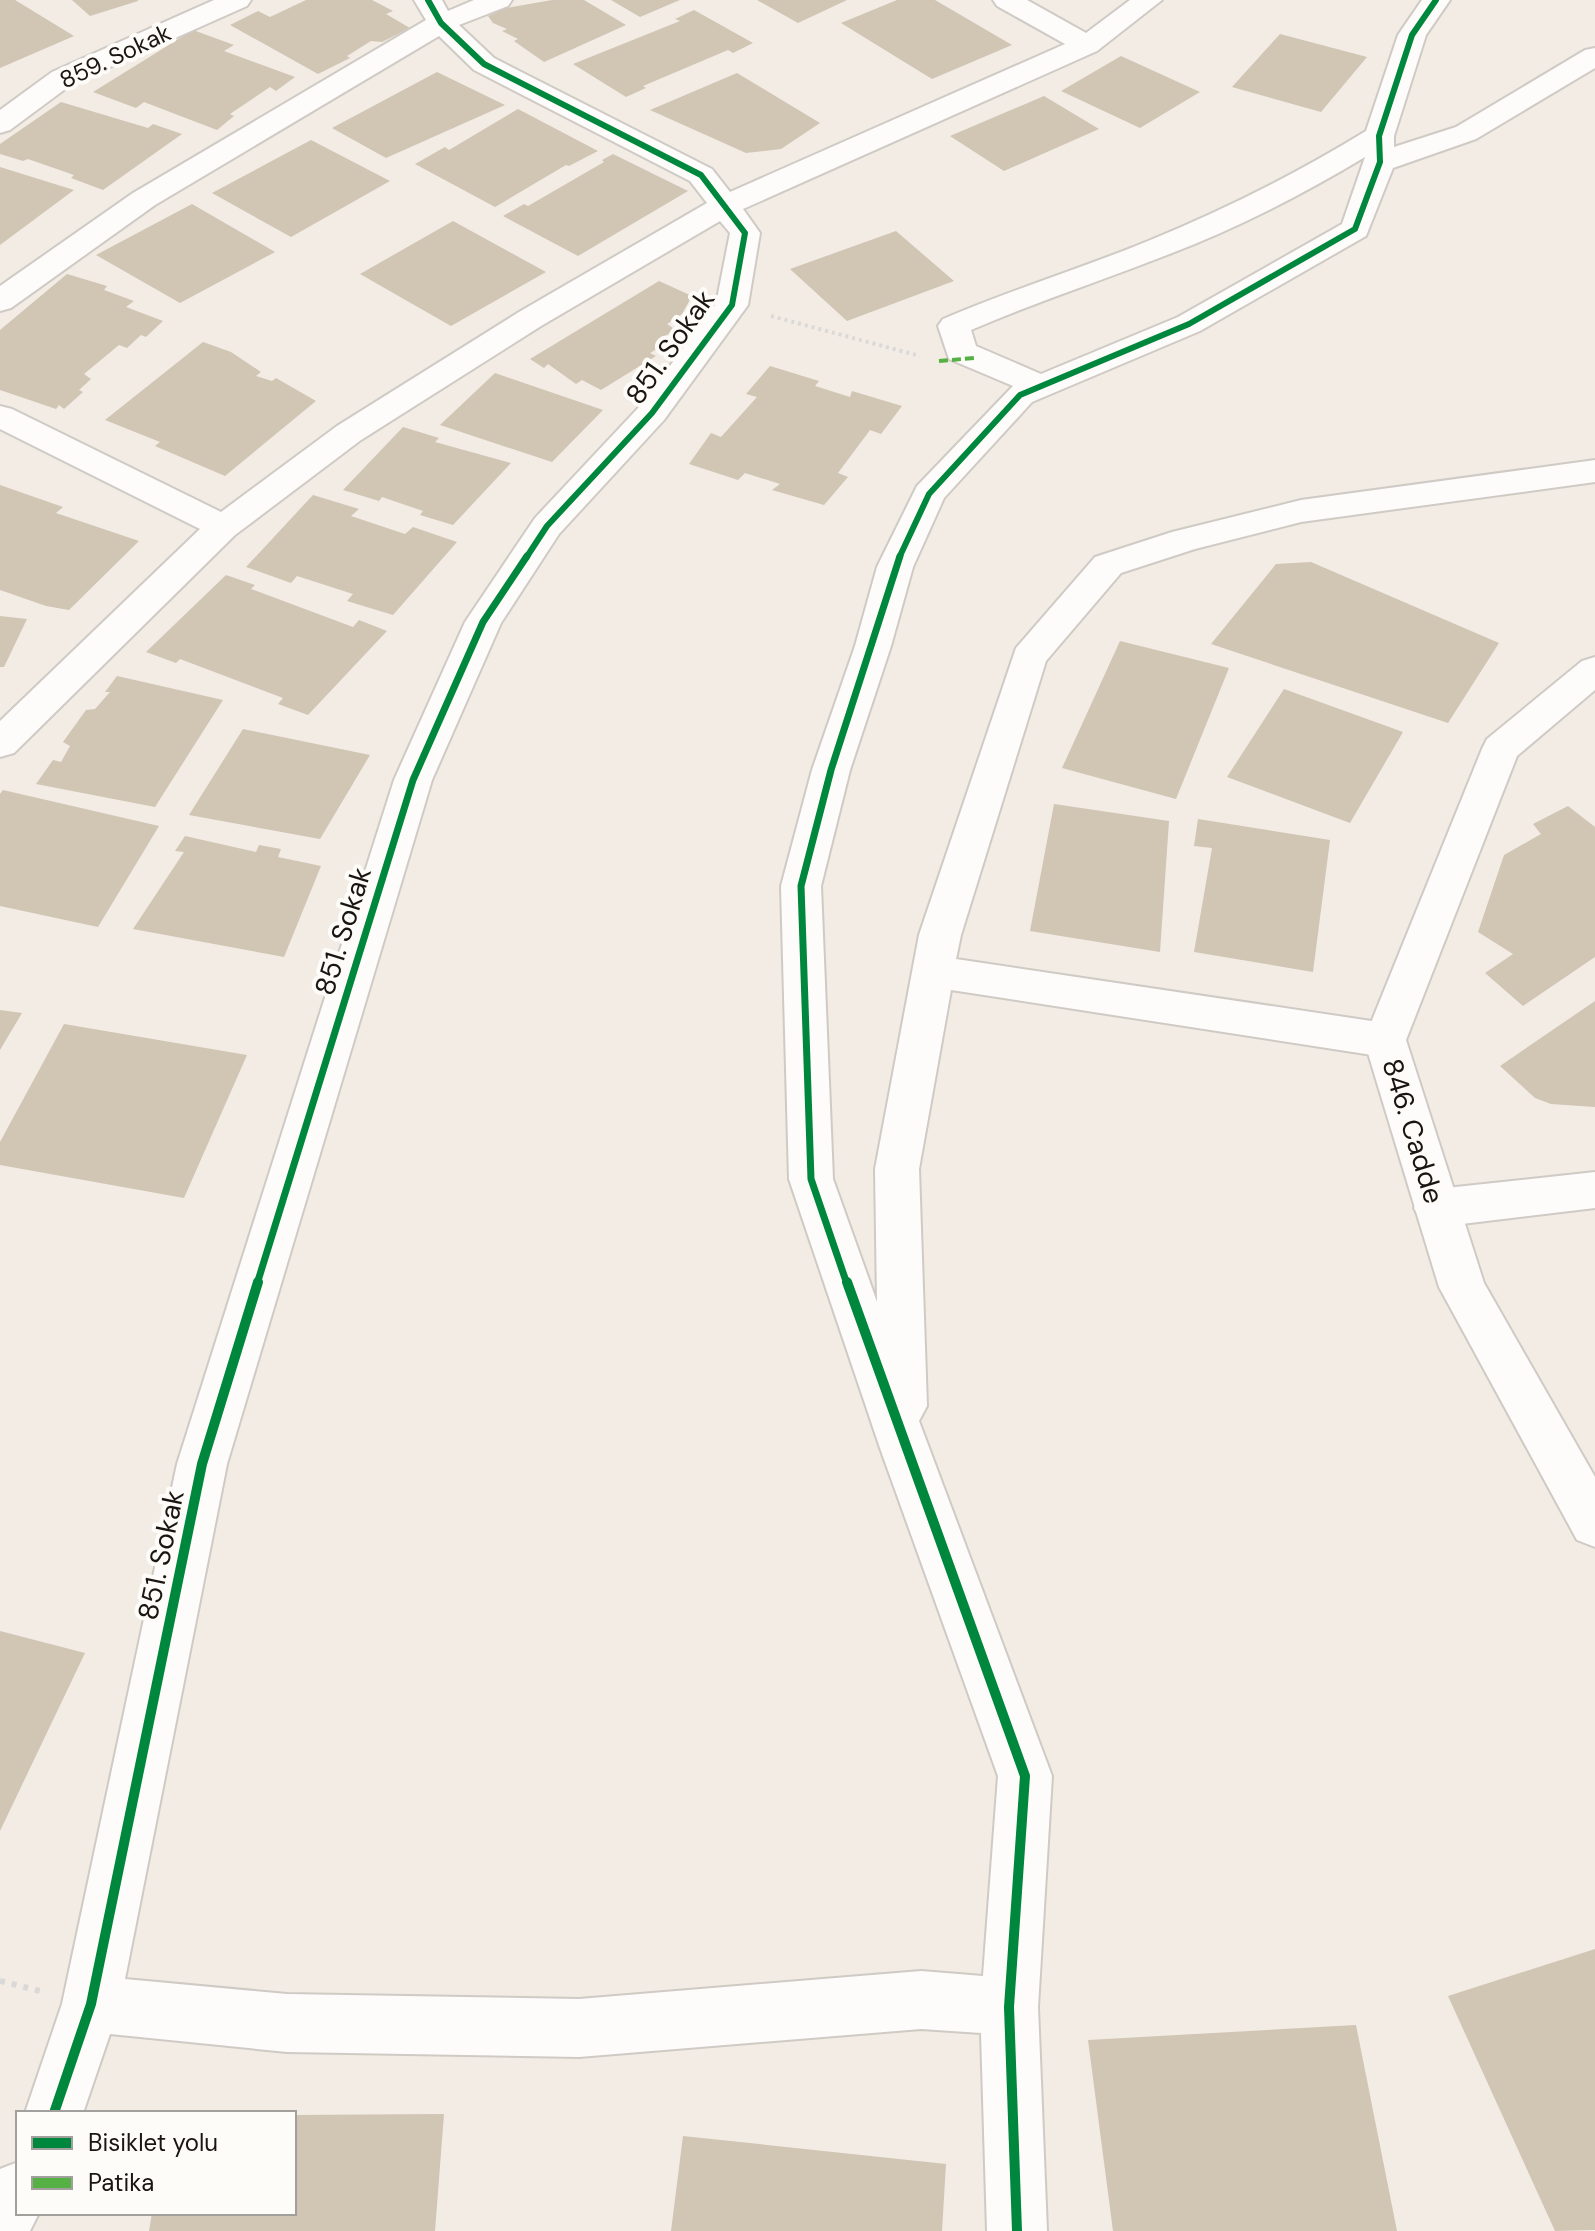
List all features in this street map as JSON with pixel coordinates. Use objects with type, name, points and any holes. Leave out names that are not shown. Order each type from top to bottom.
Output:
[{"type":"street","name":"859. Sokak","points":[[0,124],[62,78],[237,0]]},
{"type":"street","points":[[0,301],[144,199],[435,12],[498,0]]},
{"type":"street","points":[[1007,0],[1087,45]]},
{"type":"street","points":[[0,744],[223,527],[349,433],[530,319],[724,206],[1087,45],[1148,0]]},
{"type":"street","points":[[1017,2231],[1009,2007],[1025,1776],[904,1448],[811,1179],[801,886],[831,770],[873,646],[895,567],[929,494],[1020,395],[1189,324],[1355,229],[1412,35],[1436,0]]},
{"type":"street","name":"851. Sokak","points":[[55,2111],[91,2004],[202,1464],[413,780],[483,622],[547,526],[652,413],[732,305],[745,233],[701,175],[484,64],[435,12]]},
{"type":"street","points":[[1041,386],[961,352],[954,326],[1016,299],[1158,248],[1380,149],[1466,133],[1595,56]]},
{"type":"street","points":[[939,361],[974,358]]},
{"type":"street","points":[[0,416],[223,527]]},
{"type":"street","points":[[904,1448],[897,1169],[940,935],[1029,657],[1108,565],[1185,540],[1301,511],[1595,471]]},
{"type":"street","name":"846. Cadde","points":[[1595,670],[1501,749],[1385,1040],[1462,1287],[1595,1524]]},
{"type":"street","points":[[934,972],[1385,1040]]},
{"type":"street","points":[[1437,1208],[1595,1190]]},
{"type":"street","points":[[91,2004],[287,2023],[579,2028],[921,2000],[1009,2007]]},
{"type":"street","points":[[0,2225],[16,2196]]},
{"type":"path","points":[[732,305],[939,361]]},
{"type":"building","points":[[0,0],[15,0],[74,36],[0,68]]},
{"type":"building","points":[[72,0],[138,0],[138,1],[90,16]]},
{"type":"building","points":[[306,0],[372,0],[393,11],[386,14],[410,28],[382,42],[371,41],[347,56],[350,58],[318,74],[230,25],[258,11],[270,17]]},
{"type":"building","points":[[552,0],[584,0],[626,25],[544,62],[514,41],[518,39],[502,31],[507,29],[493,23],[488,16],[506,8]]},
{"type":"building","points":[[611,0],[680,0],[640,17]]},
{"type":"building","points":[[757,0],[847,0],[798,23]]},
{"type":"building","points":[[897,0],[935,0],[1012,45],[932,79],[841,23]]},
{"type":"building","points":[[694,10],[753,43],[733,53],[728,50],[643,86],[646,88],[626,97],[573,64],[680,21],[675,19]]},
{"type":"building","points":[[193,30],[234,45],[224,51],[295,77],[276,91],[270,87],[230,114],[234,116],[217,130],[144,102],[136,108],[93,92]]},
{"type":"building","points":[[1280,34],[1367,57],[1321,112],[1232,87]]},
{"type":"building","points":[[1121,56],[1200,92],[1140,128],[1061,91]]},
{"type":"building","points":[[437,72],[505,105],[386,158],[332,128]]},
{"type":"building","points":[[737,73],[820,123],[781,149],[746,153],[650,110]]},
{"type":"building","points":[[1044,96],[1099,129],[1004,171],[950,136]]},
{"type":"building","points":[[61,102],[148,128],[153,124],[182,134],[103,190],[71,178],[74,175],[28,159],[23,161],[0,154],[0,144]]},
{"type":"building","points":[[518,109],[598,151],[566,165],[495,207],[415,164],[445,147],[449,150]]},
{"type":"building","points":[[311,140],[390,181],[291,237],[212,193]]},
{"type":"building","points":[[613,154],[688,191],[578,256],[503,216],[524,204],[528,206]]},
{"type":"building","points":[[0,167],[74,190],[0,245]]},
{"type":"building","points":[[192,204],[275,252],[180,303],[96,255]]},
{"type":"building","points":[[453,221],[546,272],[451,326],[360,274]]},
{"type":"building","points":[[896,231],[954,281],[847,321],[790,269]]},
{"type":"building","points":[[67,274],[107,286],[104,290],[134,301],[126,307],[163,321],[146,337],[141,335],[127,348],[119,345],[84,374],[91,379],[79,390],[83,392],[64,409],[59,405],[56,409],[0,390],[0,330]]},
{"type":"building","points":[[659,281],[692,296],[682,314],[667,324],[676,330],[661,338],[670,341],[650,353],[656,356],[601,390],[582,380],[576,384],[548,364],[544,368],[530,359]]},
{"type":"building","points":[[203,342],[231,352],[261,372],[256,376],[272,381],[276,378],[316,401],[225,476],[155,446],[160,442],[105,420]]},
{"type":"building","points":[[770,366],[819,381],[815,386],[850,397],[852,391],[902,406],[881,434],[870,430],[838,473],[848,477],[824,505],[772,490],[780,484],[745,473],[738,480],[689,464],[711,433],[721,437],[757,397],[746,394]]},
{"type":"building","points":[[495,373],[603,410],[552,462],[440,425]]},
{"type":"building","points":[[403,427],[439,438],[435,442],[511,463],[453,525],[420,515],[423,511],[382,497],[379,501],[343,490]]},
{"type":"building","points":[[0,485],[63,507],[56,513],[139,541],[69,610],[46,606],[0,590]]},
{"type":"building","points":[[313,495],[359,509],[351,516],[405,534],[413,527],[457,542],[393,615],[347,601],[353,594],[297,576],[291,583],[246,567]]},
{"type":"building","points":[[1311,562],[1499,643],[1448,723],[1211,644],[1276,564]]},
{"type":"building","points":[[226,575],[255,585],[251,589],[353,627],[359,620],[387,631],[308,715],[278,704],[283,698],[180,659],[176,663],[146,652]]},
{"type":"building","points":[[0,616],[27,619],[4,667],[0,667]]},
{"type":"building","points":[[1120,641],[1229,668],[1176,799],[1062,768]]},
{"type":"building","points":[[117,676],[223,700],[155,807],[36,784],[53,760],[61,762],[70,746],[63,742],[86,710],[95,709],[110,692],[105,692]]},
{"type":"building","points":[[1284,689],[1403,732],[1350,823],[1227,777]]},
{"type":"building","points":[[243,729],[370,755],[320,839],[189,815]]},
{"type":"building","points":[[3,790],[159,826],[98,927],[0,906],[0,794]]},
{"type":"building","points":[[1054,804],[1169,821],[1160,952],[1030,931]]},
{"type":"building","points":[[1568,806],[1595,827],[1595,957],[1523,1006],[1485,973],[1513,954],[1478,932],[1504,855],[1541,834],[1533,824]]},
{"type":"building","points":[[1198,819],[1330,840],[1313,972],[1194,952],[1212,848],[1194,846]]},
{"type":"building","points":[[185,836],[256,852],[259,845],[281,849],[278,857],[321,866],[284,957],[133,929],[184,852],[175,851]]},
{"type":"building","points":[[1595,1001],[1595,1107],[1551,1104],[1535,1098],[1500,1066]]},
{"type":"building","points":[[0,1010],[22,1013],[0,1050]]},
{"type":"building","points":[[64,1024],[247,1055],[184,1198],[0,1165],[0,1142]]},
{"type":"building","points":[[0,1631],[85,1653],[0,1831]]},
{"type":"building","points":[[1595,1949],[1595,2230],[1555,2231],[1448,1996]]},
{"type":"building","points":[[1356,2025],[1397,2231],[1113,2231],[1088,2040]]},
{"type":"building","points":[[444,2114],[435,2231],[149,2231],[152,2215],[296,2215],[296,2115]]},
{"type":"building","points":[[683,2136],[946,2164],[942,2231],[671,2231]]},
{"type":"marked path","points":[[939,361],[974,358]]},
{"type":"cycle path","points":[[55,2111],[91,2004],[202,1464],[413,780],[483,622],[547,526],[652,413],[732,305],[745,233],[701,175],[484,64],[441,23],[428,0]]},
{"type":"cycle path","points":[[1017,2231],[1009,2007],[1025,1776],[904,1448],[811,1179],[801,886],[831,770],[873,646],[895,567],[929,494],[1020,395],[1189,324],[1355,229],[1380,162],[1379,136],[1412,35],[1436,0]]}]
